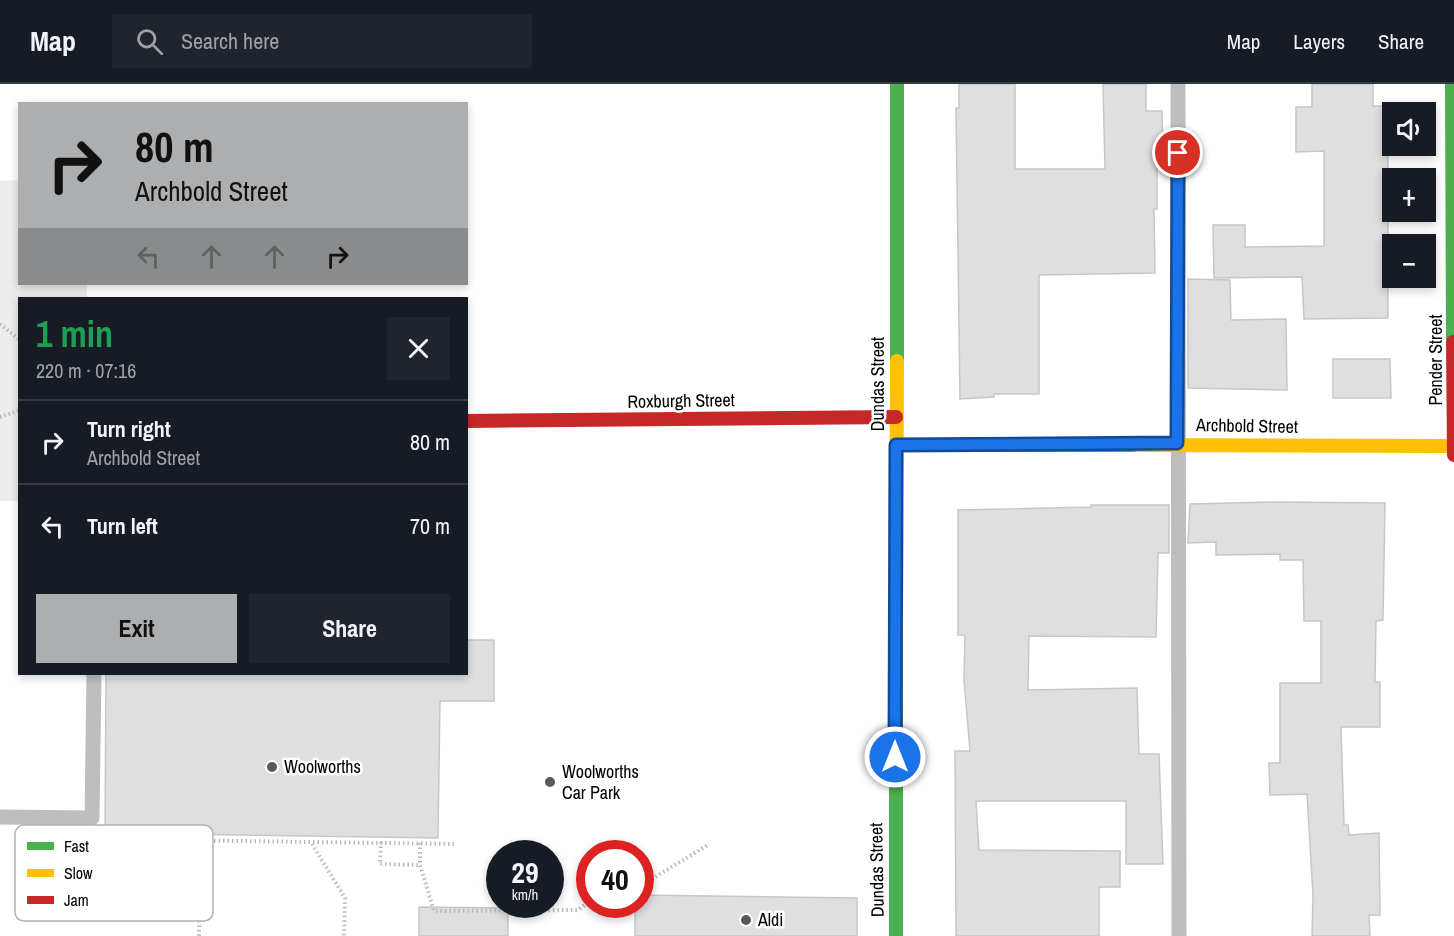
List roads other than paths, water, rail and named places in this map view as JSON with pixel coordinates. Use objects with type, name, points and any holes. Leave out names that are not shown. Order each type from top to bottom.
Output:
[{"type":"street","name":"Dundas Street","points":[[896,936],[897,84]]},
{"type":"street","name":"Pender Street","points":[[1452,84],[1454,455]]},
{"type":"street","name":"Roxburgh Street","points":[[468,421],[896,417]]},
{"type":"street","name":"Archbold Street","points":[[896,445],[1177,443],[1454,446]]},
{"type":"lane","points":[[1178,84],[1179,936]]},
{"type":"lane","points":[[0,817],[92,818],[94,675]]},
{"type":"place","name":"Woolworths","points":[[272,767]]},
{"type":"place","name":"Woolworths Car Park","points":[[550,782]]},
{"type":"place","name":"Aldi","points":[[746,920]]}]
